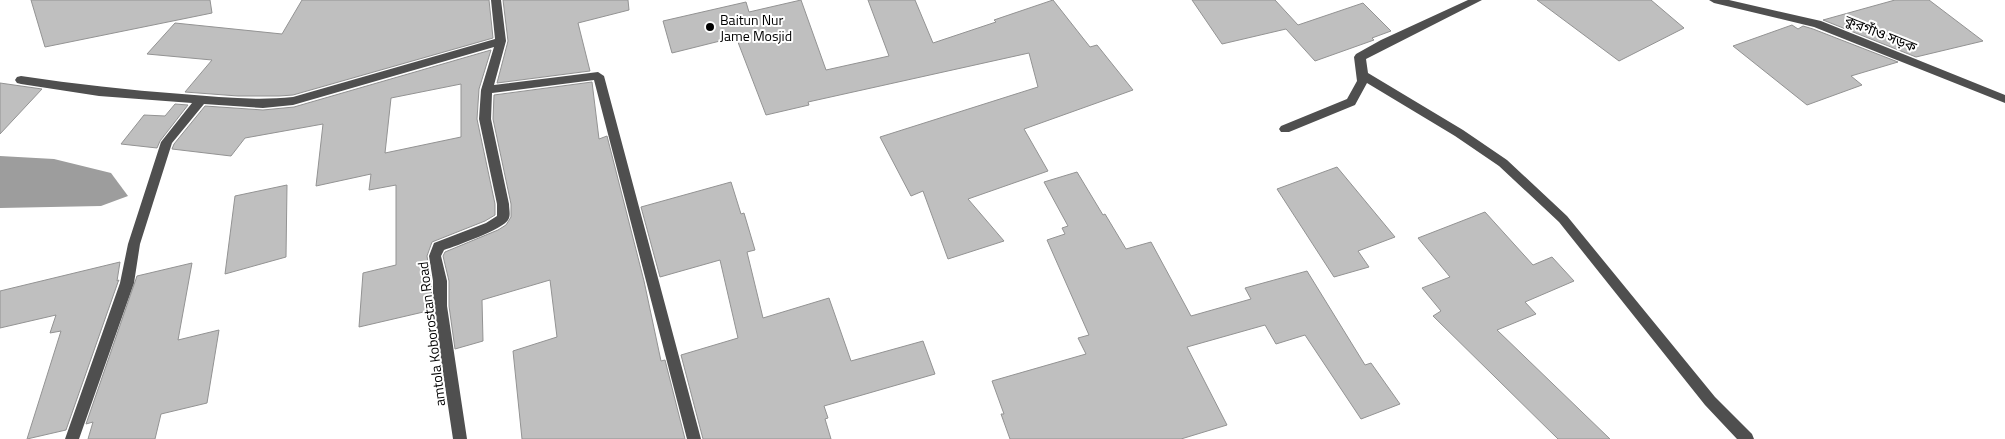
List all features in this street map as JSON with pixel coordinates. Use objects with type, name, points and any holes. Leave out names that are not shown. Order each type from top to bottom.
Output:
[{"type":"street","name":"amtola Koborostan Road","points":[[460,439],[445,345],[440,306],[440,281],[435,256],[439,247],[490,226],[503,218],[503,204],[485,119],[487,90],[501,41],[496,0]]},
{"type":"street","points":[[1285,129],[1351,102],[1362,81],[1360,57],[1386,42],[1477,0]]},
{"type":"street","name":"কুরগাঁও সড়ক","points":[[1714,0],[1817,24],[2005,99]]},
{"type":"street","points":[[21,80],[99,92],[263,104],[293,101],[501,41]]},
{"type":"street","points":[[1362,75],[1459,133],[1502,163],[1563,220],[1710,401],[1747,439]]},
{"type":"street","points":[[487,90],[598,76],[694,439]]},
{"type":"street","points":[[72,439],[127,283],[134,244],[167,142],[201,100]]},
{"type":"shaded area","points":[[0,156],[54,159],[111,173],[128,196],[101,206],[0,208]]},
{"type":"building","points":[[31,0],[210,0],[212,13],[45,47]]},
{"type":"building","points":[[302,0],[489,0],[493,38],[293,95],[279,96],[238,96],[185,92],[212,60],[147,54],[175,23],[282,34]]},
{"type":"building","points":[[503,0],[628,0],[629,10],[578,23],[590,71],[497,83],[508,41]]},
{"type":"building","points":[[801,0],[826,70],[889,56],[868,0],[915,0],[933,43],[1053,0],[1090,47],[1097,45],[1133,90],[1024,129],[1048,171],[968,199],[1004,241],[948,259],[923,191],[911,196],[880,137],[1038,87],[1029,53],[808,102],[809,105],[766,115],[736,37],[672,53],[663,21],[746,2],[749,12]]},
{"type":"building","points":[[1192,0],[1275,0],[1298,25],[1363,3],[1391,31],[1372,38],[1374,40],[1315,61],[1286,29],[1222,44]]},
{"type":"building","points":[[1537,0],[1651,0],[1684,28],[1619,61]]},
{"type":"building","points":[[1895,0],[1929,0],[1983,41],[1916,57],[1823,20]]},
{"type":"building","points":[[1792,25],[1798,29],[1803,26],[1813,29],[1898,62],[1851,76],[1862,85],[1807,105],[1733,46]]},
{"type":"building","points":[[491,50],[479,89],[477,119],[495,204],[495,215],[485,221],[432,242],[427,256],[431,281],[432,310],[359,327],[363,273],[396,265],[396,185],[369,190],[371,174],[316,186],[323,124],[245,138],[231,156],[172,149],[205,106],[263,110],[294,107]],"holes":[[[461,84],[461,137],[385,153],[391,98]]]},
{"type":"building","points":[[592,82],[599,139],[607,136],[644,281],[661,361],[665,360],[685,439],[522,439],[513,351],[557,337],[550,280],[482,300],[483,341],[455,349],[449,306],[449,281],[443,256],[445,252],[498,230],[506,225],[511,217],[511,204],[493,119],[494,95]]},
{"type":"building","points":[[0,83],[42,89],[0,134]]},
{"type":"building","points":[[175,104],[188,105],[160,141],[157,148],[121,144],[144,115],[165,116]]},
{"type":"building","points":[[1337,167],[1395,237],[1358,251],[1369,267],[1334,277],[1277,189]]},
{"type":"building","points":[[1077,172],[1126,249],[1151,242],[1191,316],[1251,299],[1245,288],[1307,271],[1365,365],[1371,363],[1400,404],[1361,419],[1305,335],[1276,344],[1265,325],[1187,347],[1227,425],[1181,439],[1010,439],[1001,414],[1004,414],[992,381],[1086,354],[1078,338],[1089,335],[1047,240],[1065,234],[1062,228],[1068,226],[1044,182]]},
{"type":"building","points":[[731,182],[741,214],[744,213],[755,250],[747,252],[763,318],[829,298],[851,361],[923,341],[935,374],[824,406],[828,418],[825,419],[831,439],[703,439],[681,355],[738,338],[720,260],[660,277],[641,207]]},
{"type":"building","points":[[287,185],[286,257],[225,274],[235,196]]},
{"type":"building","points":[[1485,212],[1533,265],[1552,257],[1574,281],[1525,302],[1536,314],[1497,330],[1610,439],[1558,439],[1433,316],[1441,311],[1422,288],[1450,277],[1418,238]]},
{"type":"building","points":[[120,262],[117,281],[119,280],[66,430],[27,439],[61,331],[50,333],[56,315],[0,328],[0,291]]},
{"type":"building","points":[[192,263],[178,340],[219,330],[207,403],[161,414],[155,439],[88,439],[93,422],[86,424],[137,276]]},
{"type":"place","name":"Baitun Nur Jame Mosjid","points":[[710,27]]}]
